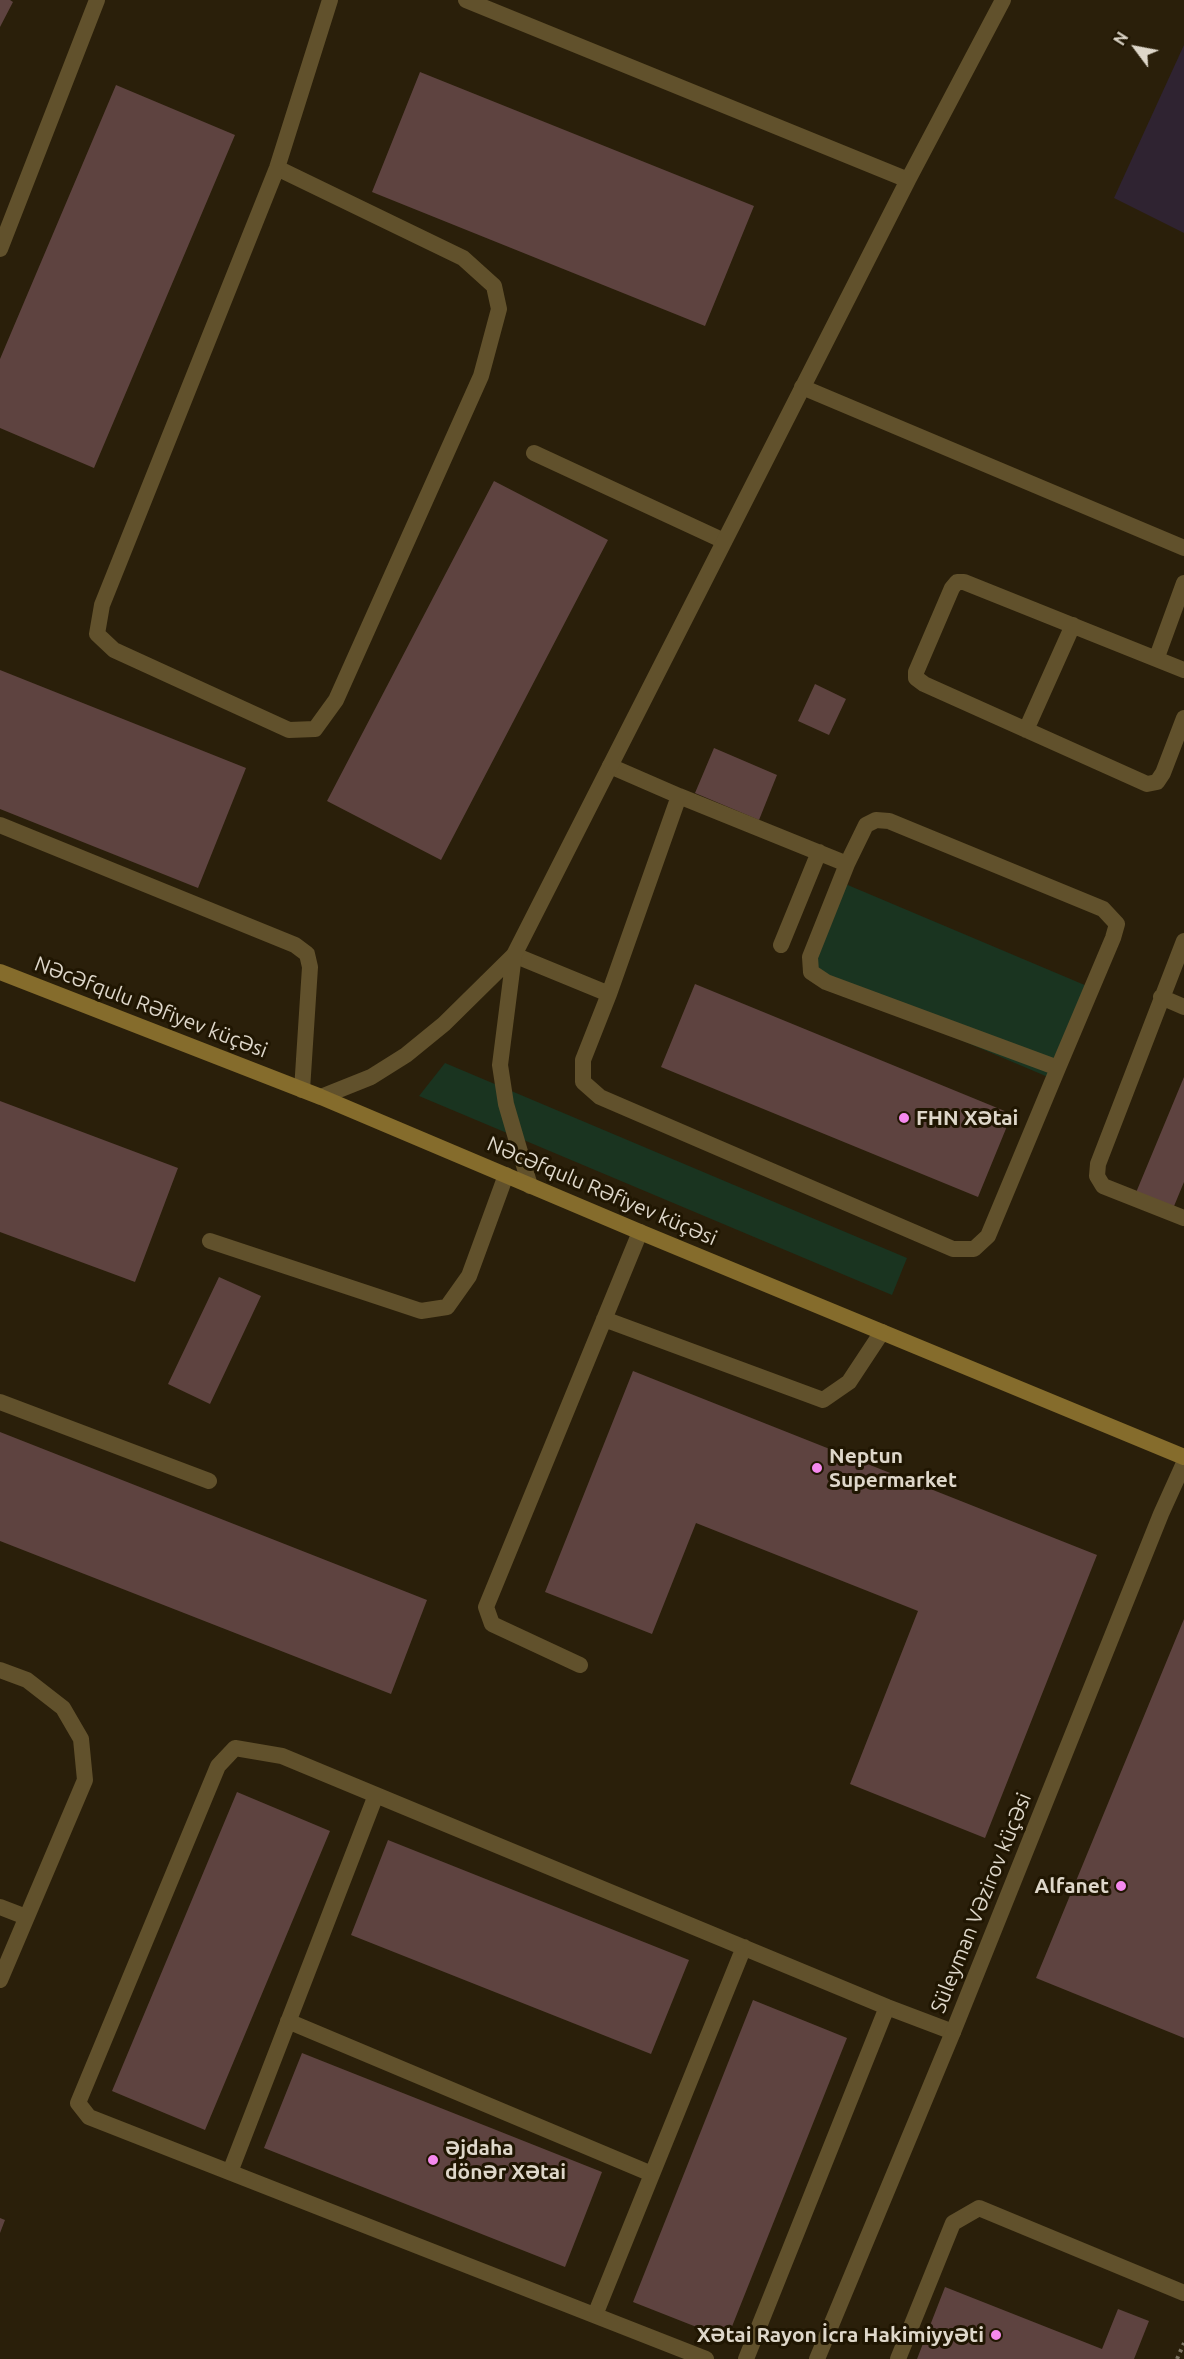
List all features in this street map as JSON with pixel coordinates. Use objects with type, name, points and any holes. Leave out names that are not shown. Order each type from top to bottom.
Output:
[{"type":"main road","name":"Nəcəfqulu Rəfiyev küçəsi","points":[[0,972],[321,1097],[1184,1457]]},
{"type":"street","points":[[0,249],[98,0]]},
{"type":"street","points":[[277,168],[463,258],[494,286],[500,309],[481,376],[336,700],[315,729],[289,730],[114,650],[97,634],[102,605],[277,168],[330,0]]},
{"type":"street","points":[[466,0],[908,180]]},
{"type":"street","points":[[321,1097],[371,1077],[406,1055],[452,1016],[513,955],[908,180],[1003,0]]},
{"type":"street","points":[[802,387],[1184,548]]},
{"type":"street","points":[[534,453],[724,541]]},
{"type":"street","points":[[1184,670],[964,582],[957,582],[952,588],[916,672],[916,678],[924,684],[1147,784],[1157,782],[1163,773],[1184,718]]},
{"type":"street","points":[[1156,657],[1184,584]]},
{"type":"street","points":[[1026,730],[1073,625]]},
{"type":"street","points":[[609,766],[847,864]]},
{"type":"street","points":[[679,796],[609,994],[583,1060],[583,1082],[600,1097],[953,1249],[974,1249],[988,1236],[1113,939],[1117,924],[1103,909],[889,821],[876,820],[866,825],[847,864],[810,957],[811,972],[826,982],[1058,1068]]},
{"type":"street","points":[[0,825],[295,945],[307,954],[310,967],[302,1090]]},
{"type":"street","points":[[781,945],[819,852]]},
{"type":"street","points":[[1184,941],[1098,1164],[1097,1176],[1103,1186],[1184,1218]]},
{"type":"street","points":[[513,955],[609,994]]},
{"type":"street","points":[[513,955],[500,1065],[506,1104],[530,1186]]},
{"type":"street","points":[[1161,997],[1184,1007]]},
{"type":"street","points":[[210,1241],[421,1311],[447,1307],[469,1276],[506,1175]]},
{"type":"street","points":[[580,1665],[492,1624],[486,1606],[640,1232]]},
{"type":"street","points":[[604,1319],[823,1400],[849,1382],[882,1332]]},
{"type":"street","points":[[0,1402],[209,1481]]},
{"type":"street","name":"Süleyman Vəzirov küçəsi","points":[[817,2359],[953,2032],[1161,1514],[1184,1463]]},
{"type":"street","points":[[0,1670],[27,1680],[63,1708],[81,1739],[85,1780],[0,1980]]},
{"type":"street","points":[[706,2359],[89,2117],[78,2103],[218,1766],[235,1748],[282,1756],[887,2007],[953,2032]]},
{"type":"street","points":[[230,2172],[376,1795]]},
{"type":"street","points":[[0,1907],[27,1917]]},
{"type":"street","points":[[595,2315],[744,1947]]},
{"type":"street","points":[[746,2359],[887,2007]]},
{"type":"street","points":[[288,2022],[652,2174]]},
{"type":"street","points":[[898,2359],[953,2223],[979,2208],[1184,2293]]},
{"type":"path","points":[[1177,2359],[1184,2343]]},
{"type":"shaded area","points":[[1184,45],[1184,233],[1114,198]]},
{"type":"green space","points":[[843,883],[1087,986],[1048,1077],[805,974]]},
{"type":"green space","points":[[445,1063],[907,1258],[892,1295],[419,1096]]},
{"type":"building","points":[[0,0],[13,2],[0,27]]},
{"type":"building","points":[[420,72],[754,206],[705,326],[372,192]]},
{"type":"building","points":[[116,85],[235,135],[94,468],[0,428],[0,359]]},
{"type":"building","points":[[494,481],[608,540],[441,860],[327,801]]},
{"type":"building","points":[[0,670],[246,768],[198,888],[0,809]]},
{"type":"building","points":[[815,684],[846,699],[829,735],[798,721]]},
{"type":"building","points":[[714,748],[777,775],[759,820],[695,793]]},
{"type":"building","points":[[695,984],[1012,1114],[978,1197],[661,1067]]},
{"type":"building","points":[[1184,1077],[1184,1182],[1172,1211],[1135,1195]]},
{"type":"building","points":[[0,1101],[178,1168],[135,1282],[0,1232]]},
{"type":"building","points":[[219,1277],[261,1296],[210,1404],[168,1384]]},
{"type":"building","points":[[633,1371],[1097,1555],[985,1838],[850,1784],[918,1611],[696,1523],[652,1634],[545,1592]]},
{"type":"building","points":[[0,1432],[427,1600],[391,1694],[0,1541]]},
{"type":"building","points":[[1184,1619],[1184,2038],[1036,1978]]},
{"type":"building","points":[[237,1792],[330,1831],[205,2130],[112,2091]]},
{"type":"building","points":[[388,1840],[689,1960],[651,2054],[351,1935]]},
{"type":"building","points":[[753,2000],[847,2038],[727,2339],[633,2302]]},
{"type":"building","name":"Əjdaha dönər Xətai","points":[[302,2053],[602,2172],[565,2267],[264,2148]]},
{"type":"building","points":[[0,2218],[5,2220],[0,2233]]},
{"type":"building","name":"Xətai Rayon İcra Hakimiyyəti","points":[[945,2287],[1102,2349],[1118,2309],[1149,2321],[1134,2359],[917,2359]]},
{"type":"place","name":"FHN Xətai","points":[[904,1118]]},
{"type":"place","name":"Neptun Supermarket","points":[[817,1468]]},
{"type":"place","name":"Alfanet","points":[[1121,1886]]},
{"type":"place","name":"Əjdaha dönər Xətai","points":[[433,2160]]},
{"type":"place","name":"Xətai Rayon İcra Hakimiyyəti","points":[[996,2335]]}]
